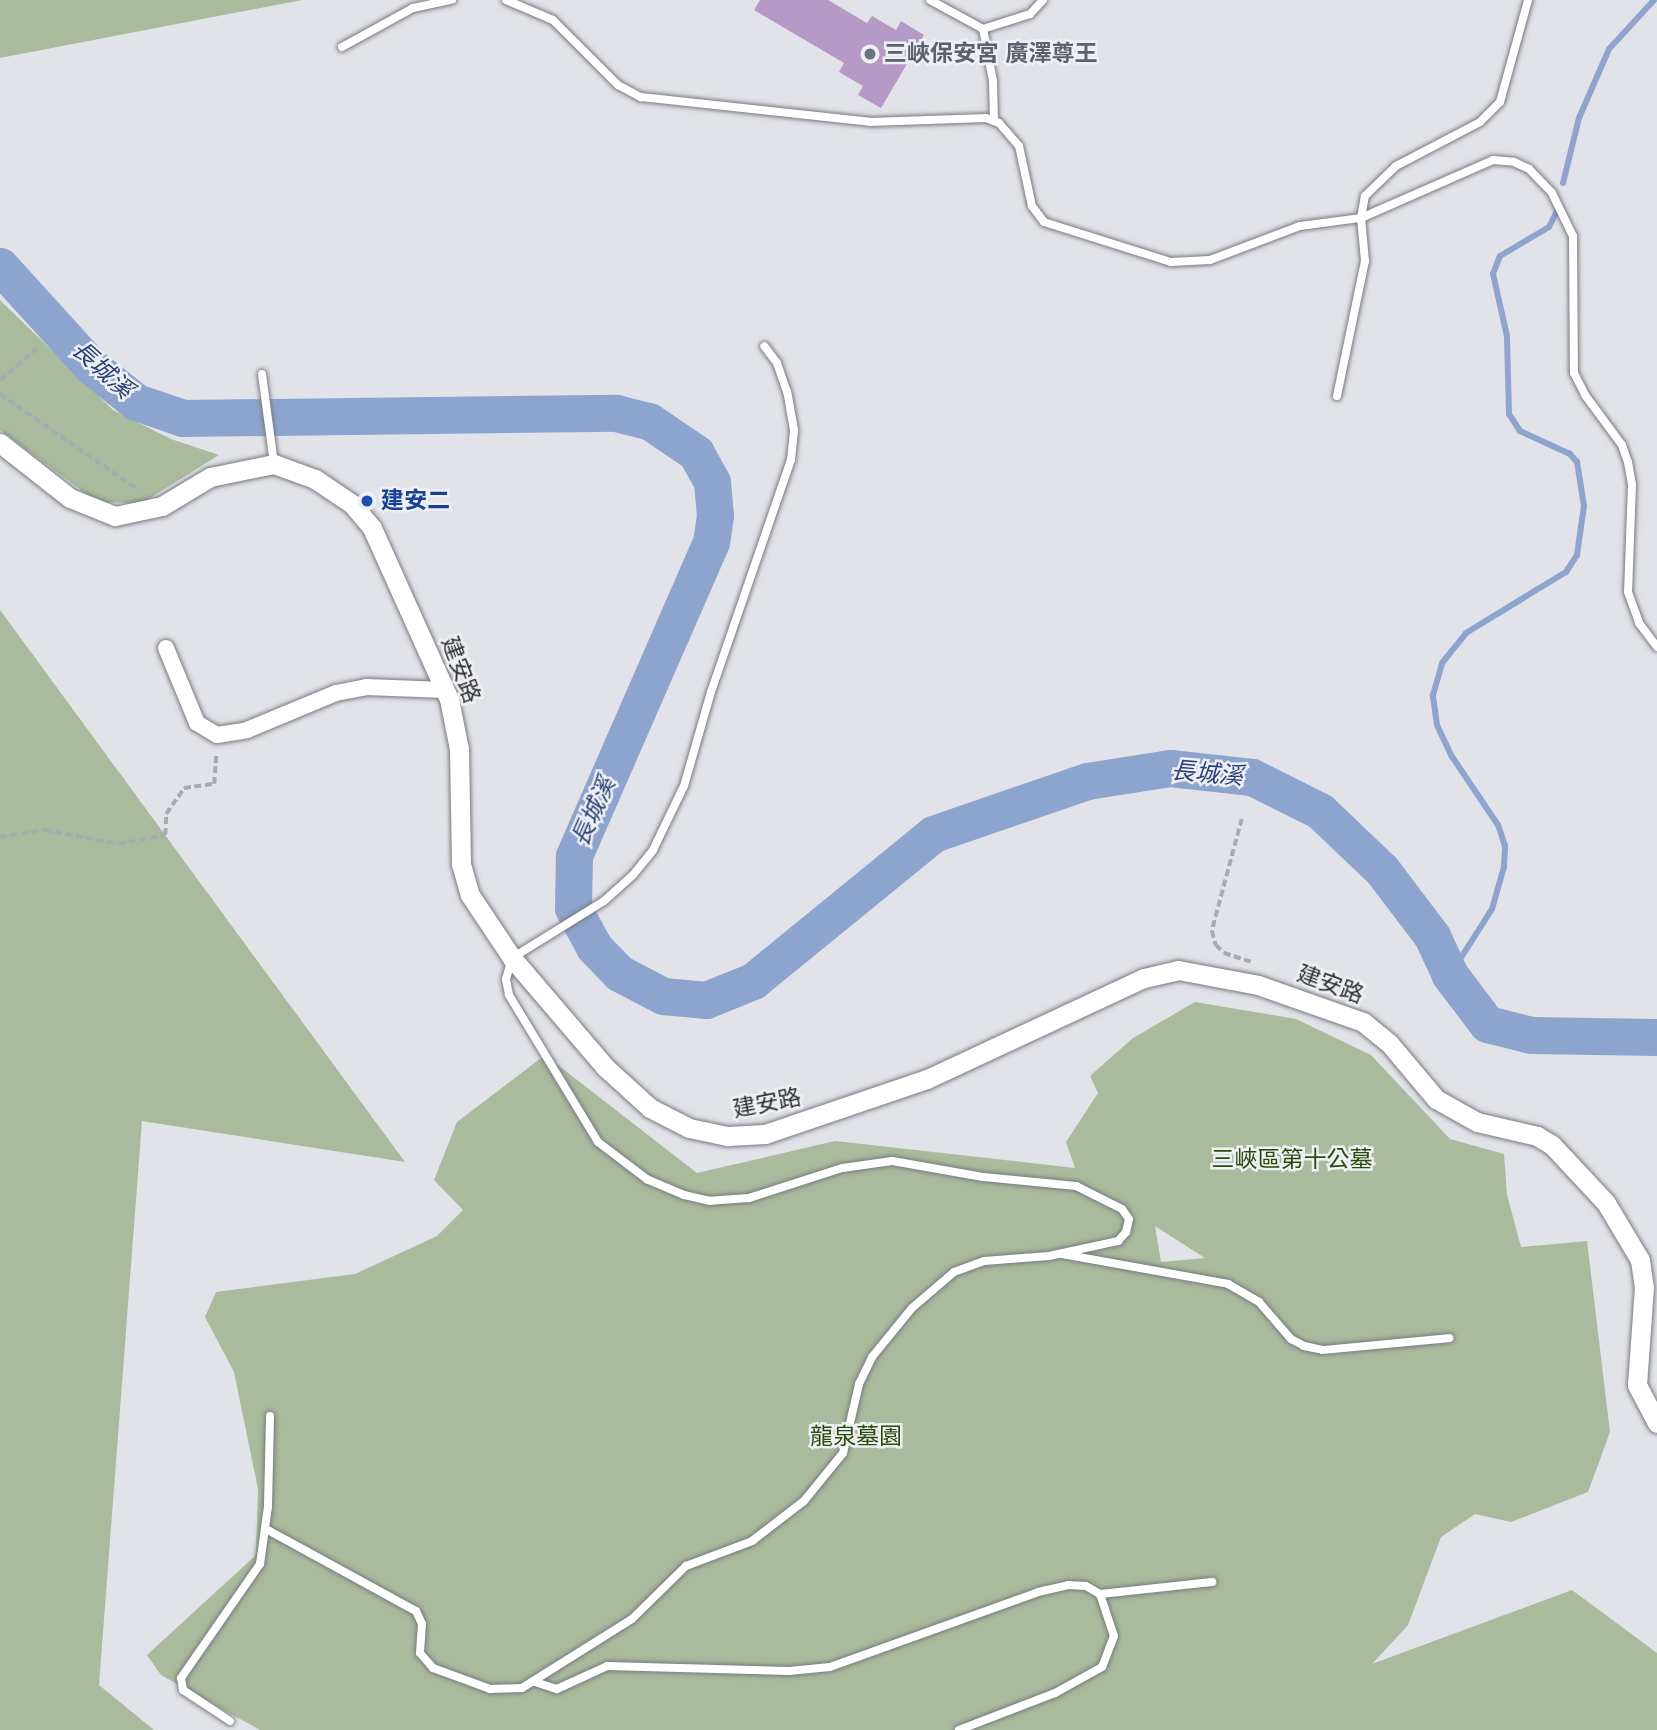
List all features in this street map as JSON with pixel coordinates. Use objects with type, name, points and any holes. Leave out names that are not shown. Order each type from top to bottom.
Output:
[{"type":"street","points":[[0,443],[70,498],[93,510],[115,516],[162,506],[210,477],[274,464]]},
{"type":"street","name":"建安路","points":[[274,464],[333,490],[372,528],[445,690],[459,749],[461,864],[470,895],[512,958],[605,1067],[650,1108],[689,1128],[728,1136],[765,1134],[816,1119],[927,1079],[1144,978],[1178,970],[1258,985],[1343,1013],[1389,1042],[1436,1099],[1477,1122],[1536,1136],[1552,1146],[1606,1203],[1640,1260],[1644,1287],[1637,1385],[1657,1423]]},
{"type":"street","points":[[166,648],[197,723],[217,735],[247,730],[336,694],[366,687],[445,690]]},
{"type":"lane","points":[[342,47],[413,8],[452,0]]},
{"type":"lane","points":[[506,0],[553,20],[618,85],[641,97],[870,122],[994,121],[1008,129],[1019,146],[1038,216],[1056,228],[1123,251],[1194,263],[1300,226],[1361,218],[1493,160],[1514,162],[1529,169],[1552,193],[1573,236],[1574,373],[1585,395],[1622,445],[1628,462],[1628,592],[1639,623],[1657,647]]},
{"type":"lane","points":[[930,0],[983,29],[1030,15],[1043,0]]},
{"type":"lane","points":[[1337,396],[1366,261],[1361,218],[1364,196],[1373,183],[1480,122],[1500,102],[1528,0]]},
{"type":"lane","points":[[983,29],[993,81],[994,121]]},
{"type":"lane","points":[[266,1529],[416,1611],[422,1624],[420,1653],[433,1668],[490,1689],[522,1688],[632,1619],[686,1566],[752,1541],[804,1502],[843,1453],[859,1384],[872,1357],[912,1308],[954,1272],[985,1261],[1059,1254],[1118,1241],[1126,1232],[1129,1219],[1104,1197],[1076,1186],[983,1177],[892,1161],[842,1168],[748,1198],[710,1201],[648,1180],[598,1142],[581,1118],[509,995],[506,979],[512,958],[604,901],[653,850],[684,786],[711,692],[788,470],[794,430],[787,392],[777,363],[764,346]]},
{"type":"lane","points":[[262,374],[274,464]]},
{"type":"lane","points":[[1059,1254],[1228,1284],[1259,1301],[1291,1339],[1304,1346],[1323,1350],[1449,1338]]},
{"type":"lane","points":[[230,1721],[183,1690],[181,1678],[260,1564],[266,1529],[270,1416]]},
{"type":"lane","points":[[535,1682],[557,1689],[607,1666],[789,1671],[830,1667],[1038,1592],[1068,1585],[1086,1586],[1100,1594],[1212,1582]]},
{"type":"lane","points":[[958,1730],[1055,1693],[1102,1667],[1114,1636],[1100,1594]]},
{"type":"path","points":[[0,380],[36,349]]},
{"type":"path","points":[[0,394],[162,506]]},
{"type":"path","points":[[0,836],[44,830],[119,844],[165,835],[166,814],[184,788],[214,784],[217,735]]},
{"type":"path","points":[[1242,819],[1212,931],[1216,945],[1224,953],[1255,963]]},
{"type":"green space","points":[[0,0],[302,0],[0,58]]},
{"type":"green space","points":[[0,300],[113,410],[171,439],[219,455],[142,503],[97,502],[0,430]]},
{"type":"green space","points":[[0,610],[405,1162],[142,1121],[99,1685],[154,1730],[0,1730]]},
{"type":"green space","name":"龍泉墓園","points":[[1195,1002],[1296,1019],[1371,1055],[1450,1139],[1504,1154],[1507,1195],[1521,1247],[1587,1241],[1610,1432],[1588,1492],[1511,1522],[1475,1514],[1441,1537],[1408,1625],[1372,1664],[1572,1590],[1657,1653],[1657,1730],[260,1730],[161,1675],[147,1655],[256,1555],[258,1489],[234,1372],[205,1317],[216,1292],[355,1274],[437,1236],[463,1210],[434,1180],[457,1122],[545,1055],[697,1173],[835,1141],[1075,1168],[1066,1142],[1098,1093],[1090,1076],[1133,1038]],"holes":[[[1155,1226],[1205,1258],[1161,1262]]]},
{"type":"building","name":"三峽保安宮 廣澤尊王","points":[[760,0],[828,0],[867,23],[872,16],[896,30],[901,21],[924,35],[881,108],[858,95],[863,86],[839,72],[844,63],[754,10]]},
{"type":"waterway","points":[[1563,183],[1579,118],[1609,49],[1654,0]]},
{"type":"waterway","points":[[1450,975],[1492,909],[1504,867],[1505,846],[1498,825],[1451,755],[1437,725],[1433,695],[1442,663],[1466,633],[1566,572],[1577,555],[1584,506],[1577,462],[1570,454],[1520,431],[1509,414],[1507,336],[1493,274],[1500,256],[1549,227],[1559,207]]},
{"type":"waterway","name":"長城溪","points":[[0,266],[91,366],[136,402],[183,418],[616,413],[649,421],[696,453],[712,482],[715,515],[711,542],[574,856],[573,908],[594,947],[619,973],[663,996],[706,1000],[753,981],[933,834],[1087,781],[1170,768],[1252,777],[1320,811],[1382,870],[1432,936],[1450,975],[1487,1024],[1531,1035],[1657,1037]]},
{"type":"place","name":"三峽保安宮 廣澤尊王","points":[[870,54]]},
{"type":"place","name":"建安二","points":[[367,501]]},
{"type":"park label","name":"三峽區第十公墓","points":[[1292,1160]]}]
